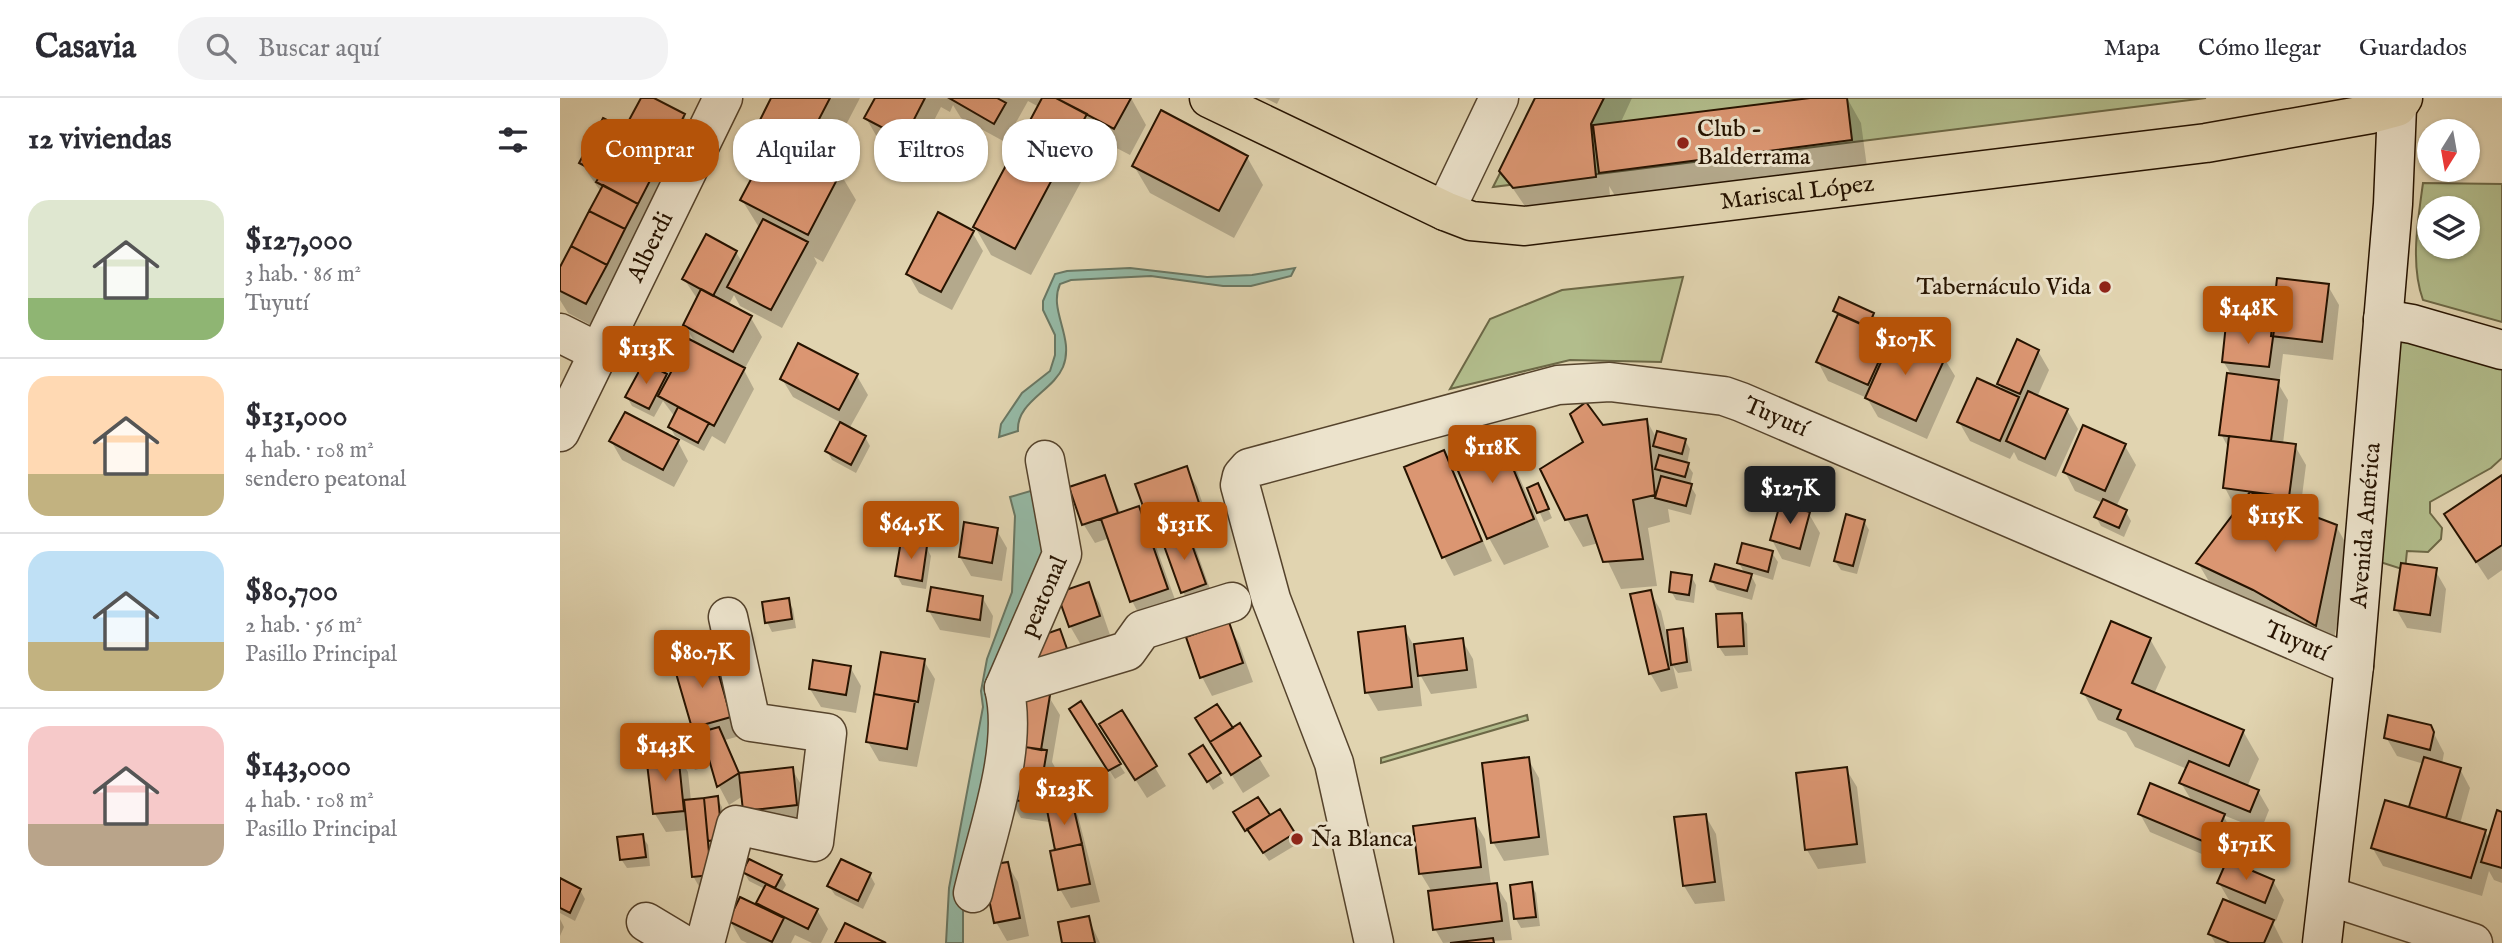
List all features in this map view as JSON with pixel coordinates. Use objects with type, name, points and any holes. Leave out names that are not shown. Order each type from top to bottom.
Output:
[{"type":"main road","name":"Mariscal López","points":[[1209,98],[1445,211],[1471,221],[1525,226],[2206,143],[2371,114],[2400,102]]},
{"type":"street","name":"Alberdi","points":[[560,432],[723,98]]},
{"type":"street","points":[[1445,211],[1499,98]]},
{"type":"street","name":"Avenida América","points":[[2322,943],[2354,666],[2400,102]]},
{"type":"street","points":[[2383,320],[2412,324],[2502,350]]},
{"type":"street","points":[[560,334],[598,352]]},
{"type":"street","name":"Tuyutí","points":[[1374,943],[1334,763],[1271,599],[1240,485],[1242,476],[1249,468],[1558,385],[1610,382],[1724,396],[2354,666]]},
{"type":"street","name":"peatonal","points":[[1004,688],[1062,554],[1045,460]]},
{"type":"street","points":[[973,893],[1008,748],[1010,711],[1004,688],[1127,650],[1142,630],[1232,602]]},
{"type":"street","points":[[705,943],[736,825],[824,854],[827,733],[751,722],[727,617]]},
{"type":"street","points":[[2329,897],[2473,943]]},
{"type":"street","points":[[646,922],[681,943]]},
{"type":"shaded area","name":"Club - Balderrama","points":[[1538,98],[2206,98],[1493,187]]},
{"type":"shaded area","points":[[2423,183],[2502,184],[2502,322],[2423,300],[2417,272],[2416,257],[2417,227],[2417,259],[2480,259],[2480,196],[2421,196]]},
{"type":"shaded area","points":[[1130,268],[1207,277],[1252,275],[1295,268],[1291,276],[1251,286],[1223,286],[1151,276],[1071,280],[1060,284],[1057,304],[1066,345],[1063,367],[1023,412],[1018,431],[999,437],[1001,424],[1022,393],[1050,371],[1055,355],[1055,335],[1043,310],[1043,301],[1055,274]]},
{"type":"shaded area","points":[[1683,277],[1661,362],[1570,360],[1450,389],[1490,319],[1562,290]]},
{"type":"shaded area","points":[[2402,340],[2502,355],[2502,458],[2491,468],[2430,502],[2430,513],[2442,528],[2441,539],[2428,552],[2407,551],[2405,570],[2377,561],[2376,371]]},
{"type":"shaded area","points":[[1034,490],[1043,558],[963,892],[963,943],[946,943],[949,888],[983,707],[981,691],[987,659],[1012,592],[1015,516],[1010,497]]},
{"type":"shaded area","points":[[1527,715],[1528,720],[1381,763],[1381,758]]},
{"type":"building","points":[[641,98],[654,98],[685,114],[682,119],[630,119]]},
{"type":"building","points":[[771,98],[830,98],[819,119],[760,119]]},
{"type":"building","points":[[875,98],[925,98],[914,119],[874,119],[874,123],[864,118]]},
{"type":"building","points":[[949,98],[997,98],[1006,103],[994,124]]},
{"type":"building","points":[[1042,98],[1056,98],[1087,114],[1084,119],[1031,119]]},
{"type":"building","points":[[1056,98],[1131,98],[1117,124],[1117,119],[1095,119]]},
{"type":"building","points":[[1535,98],[1604,98],[1591,124],[1596,177],[1513,188],[1499,171]]},
{"type":"building","points":[[1810,98],[1847,98],[1852,140],[1599,173],[1593,125]]},
{"type":"building","points":[[1161,110],[1248,156],[1219,211],[1132,166]]},
{"type":"building","points":[[1002,173],[1002,182],[1051,182],[1015,249],[973,227]]},
{"type":"building","points":[[596,182],[649,182],[638,204]]},
{"type":"building","points":[[750,182],[836,182],[808,235],[740,200]]},
{"type":"building","points":[[603,185],[638,204],[625,229],[589,211]]},
{"type":"building","points":[[589,211],[625,229],[607,265],[571,246]]},
{"type":"building","points":[[938,212],[974,231],[941,292],[906,274]]},
{"type":"building","points":[[763,219],[808,242],[771,310],[727,287]]},
{"type":"building","points":[[706,234],[737,251],[713,296],[682,279]]},
{"type":"building","points":[[571,246],[607,265],[586,304],[560,291],[560,267]]},
{"type":"building","points":[[2277,278],[2329,284],[2322,342],[2271,336]]},
{"type":"building","points":[[701,289],[752,316],[733,352],[683,325]]},
{"type":"building","points":[[1839,297],[1874,313],[1868,327],[1833,311]]},
{"type":"building","points":[[1838,314],[1890,337],[1868,385],[1816,362]]},
{"type":"building","points":[[2226,324],[2274,330],[2269,367],[2222,362]]},
{"type":"building","points":[[1894,333],[1946,356],[1916,421],[1865,398]]},
{"type":"building","points":[[689,339],[745,368],[714,426],[658,396]]},
{"type":"building","points":[[2017,339],[2039,350],[2020,394],[1997,384]]},
{"type":"building","points":[[798,343],[858,374],[839,410],[780,379]]},
{"type":"building","points":[[644,362],[667,374],[649,409],[625,397]]},
{"type":"building","points":[[2227,373],[2279,380],[2271,441],[2219,435]]},
{"type":"building","points":[[1977,378],[2019,397],[2000,441],[1957,422]]},
{"type":"building","points":[[2028,391],[2068,409],[2045,459],[2006,441]]},
{"type":"building","points":[[1586,402],[1603,425],[1647,419],[1655,495],[1633,500],[1643,559],[1603,562],[1587,515],[1565,520],[1540,469],[1583,442],[1570,414]]},
{"type":"building","points":[[678,407],[709,423],[698,443],[668,427]]},
{"type":"building","points":[[625,412],[679,440],[663,470],[609,441]]},
{"type":"building","points":[[840,422],[866,436],[851,465],[825,451]]},
{"type":"building","points":[[2083,425],[2126,444],[2105,491],[2063,472]]},
{"type":"building","points":[[1657,431],[1686,439],[1682,454],[1653,446]]},
{"type":"building","points":[[1498,432],[1534,519],[1487,539],[1450,452]]},
{"type":"building","points":[[2229,436],[2296,444],[2289,497],[2223,488]]},
{"type":"building","points":[[1444,450],[1482,541],[1442,558],[1404,467]]},
{"type":"building","points":[[1659,455],[1689,463],[1685,477],[1655,469]]},
{"type":"building","points":[[1187,466],[1199,503],[1148,520],[1135,484]]},
{"type":"building","points":[[1105,475],[1118,513],[1082,525],[1069,487]]},
{"type":"building","points":[[2502,475],[2502,545],[2476,562],[2444,514]]},
{"type":"building","points":[[1661,476],[1692,484],[1686,506],[1655,498]]},
{"type":"building","points":[[1538,483],[1549,509],[1537,513],[1527,488]]},
{"type":"building","points":[[2250,492],[2337,525],[2316,626],[2253,590],[2196,563]]},
{"type":"building","points":[[2103,499],[2127,510],[2119,528],[2094,517]]},
{"type":"building","points":[[1780,504],[1810,512],[1800,549],[1770,540]]},
{"type":"building","points":[[1139,506],[1168,589],[1130,602],[1101,519]]},
{"type":"building","points":[[1846,514],[1865,520],[1853,566],[1834,561]]},
{"type":"building","points":[[964,522],[998,528],[992,563],[959,557]]},
{"type":"building","points":[[1187,531],[1206,584],[1181,593],[1162,540]]},
{"type":"building","points":[[901,541],[927,546],[922,581],[895,576]]},
{"type":"building","points":[[1742,543],[1773,551],[1768,572],[1737,563]]},
{"type":"building","points":[[2401,563],[2437,568],[2430,615],[2394,610]]},
{"type":"building","points":[[1715,564],[1752,574],[1747,591],[1710,581]]},
{"type":"building","points":[[1671,572],[1692,575],[1689,595],[1669,592]]},
{"type":"building","points":[[1089,582],[1100,616],[1069,627],[1057,593]]},
{"type":"building","points":[[931,587],[983,596],[980,620],[927,611]]},
{"type":"building","points":[[1651,590],[1669,669],[1649,674],[1630,594]]},
{"type":"building","points":[[789,598],[792,619],[765,623],[762,602]]},
{"type":"building","points":[[1742,613],[1744,646],[1718,647],[1716,614]]},
{"type":"building","points":[[2111,621],[2151,638],[2132,683],[2244,730],[2229,766],[2117,719],[2121,710],[2081,693]]},
{"type":"building","points":[[1229,622],[1243,663],[1200,678],[1186,637]]},
{"type":"building","points":[[1405,626],[1412,687],[1365,693],[1358,632]]},
{"type":"building","points":[[1683,628],[1687,662],[1671,665],[1667,630]]},
{"type":"building","points":[[1060,629],[1072,663],[1040,674],[1028,640]]},
{"type":"building","points":[[1463,638],[1467,670],[1418,676],[1414,644]]},
{"type":"building","points":[[712,651],[731,717],[692,728],[673,663]]},
{"type":"building","points":[[881,652],[925,659],[918,702],[874,694]]},
{"type":"building","points":[[813,660],[851,666],[846,695],[809,689]]},
{"type":"building","points":[[1024,691],[1050,695],[1041,750],[1015,745]]},
{"type":"building","points":[[874,694],[915,701],[907,749],[866,742]]},
{"type":"building","points":[[1081,701],[1121,764],[1108,771],[1069,709]]},
{"type":"building","points":[[1217,704],[1233,728],[1210,742],[1195,718]]},
{"type":"building","points":[[1122,710],[1157,766],[1135,780],[1099,724]]},
{"type":"building","points":[[2388,715],[2431,725],[2434,732],[2430,750],[2384,738]]},
{"type":"building","points":[[1240,723],[1261,756],[1231,775],[1210,742]]},
{"type":"building","points":[[719,727],[739,773],[717,787],[701,732]]},
{"type":"building","points":[[690,728],[698,759],[689,762],[680,731]]},
{"type":"building","points":[[1203,745],[1221,773],[1207,782],[1189,754]]},
{"type":"building","points":[[1017,746],[1047,750],[1038,804],[1009,799]]},
{"type":"building","points":[[678,752],[684,811],[653,814],[646,755]]},
{"type":"building","points":[[1529,757],[1539,837],[1491,843],[1482,763]]},
{"type":"building","points":[[2424,757],[2461,768],[2446,818],[2409,807]]},
{"type":"building","points":[[2189,761],[2259,790],[2250,812],[2179,783]]},
{"type":"building","points":[[793,767],[797,805],[743,811],[739,773]]},
{"type":"building","points":[[1847,767],[1857,844],[1805,850],[1796,773]]},
{"type":"building","points":[[2150,783],[2225,814],[2212,845],[2138,814]]},
{"type":"building","points":[[718,796],[722,839],[708,841],[704,798]]},
{"type":"building","points":[[1258,797],[1270,815],[1245,831],[1233,812]]},
{"type":"building","points":[[704,798],[711,875],[692,877],[684,800]]},
{"type":"building","points":[[2385,800],[2486,830],[2471,878],[2371,848]]},
{"type":"building","points":[[1073,805],[1082,844],[1055,850],[1047,810]]},
{"type":"building","points":[[1280,809],[1295,833],[1263,853],[1247,829]]},
{"type":"building","points":[[2497,810],[2502,812],[2502,868],[2481,862]]},
{"type":"building","points":[[1706,814],[1715,882],[1683,886],[1674,817]]},
{"type":"building","points":[[1475,818],[1481,867],[1419,874],[1413,826]]},
{"type":"building","points":[[643,834],[646,857],[620,860],[617,837]]},
{"type":"building","points":[[1082,844],[1090,884],[1058,890],[1050,851]]},
{"type":"building","points":[[749,859],[782,875],[775,888],[742,872]]},
{"type":"building","points":[[841,859],[871,873],[858,901],[827,886]]},
{"type":"building","points":[[2227,860],[2274,880],[2265,903],[2217,883]]},
{"type":"building","points":[[1008,862],[1020,918],[994,923],[982,866]]},
{"type":"building","points":[[560,878],[581,889],[570,913],[560,908]]},
{"type":"building","points":[[1532,882],[1536,917],[1514,919],[1510,885]]},
{"type":"building","points":[[1497,883],[1502,921],[1433,930],[1428,891]]},
{"type":"building","points":[[766,884],[818,909],[808,929],[756,903]]},
{"type":"building","points":[[740,897],[784,918],[772,942],[728,921]]},
{"type":"building","points":[[2223,899],[2274,920],[2264,943],[2230,943],[2208,934]]},
{"type":"building","points":[[1089,916],[1095,943],[1062,943],[1058,922]]},
{"type":"building","points":[[845,923],[886,943],[835,943]]},
{"type":"building","points":[[1493,938],[1494,943],[1450,943]]},
{"type":"place","name":"Club - Balderrama","points":[[1683,143]]},
{"type":"place","name":"Tabernáculo Vida","points":[[2105,287]]},
{"type":"place","name":"Ña Blanca","points":[[1297,839]]}]
